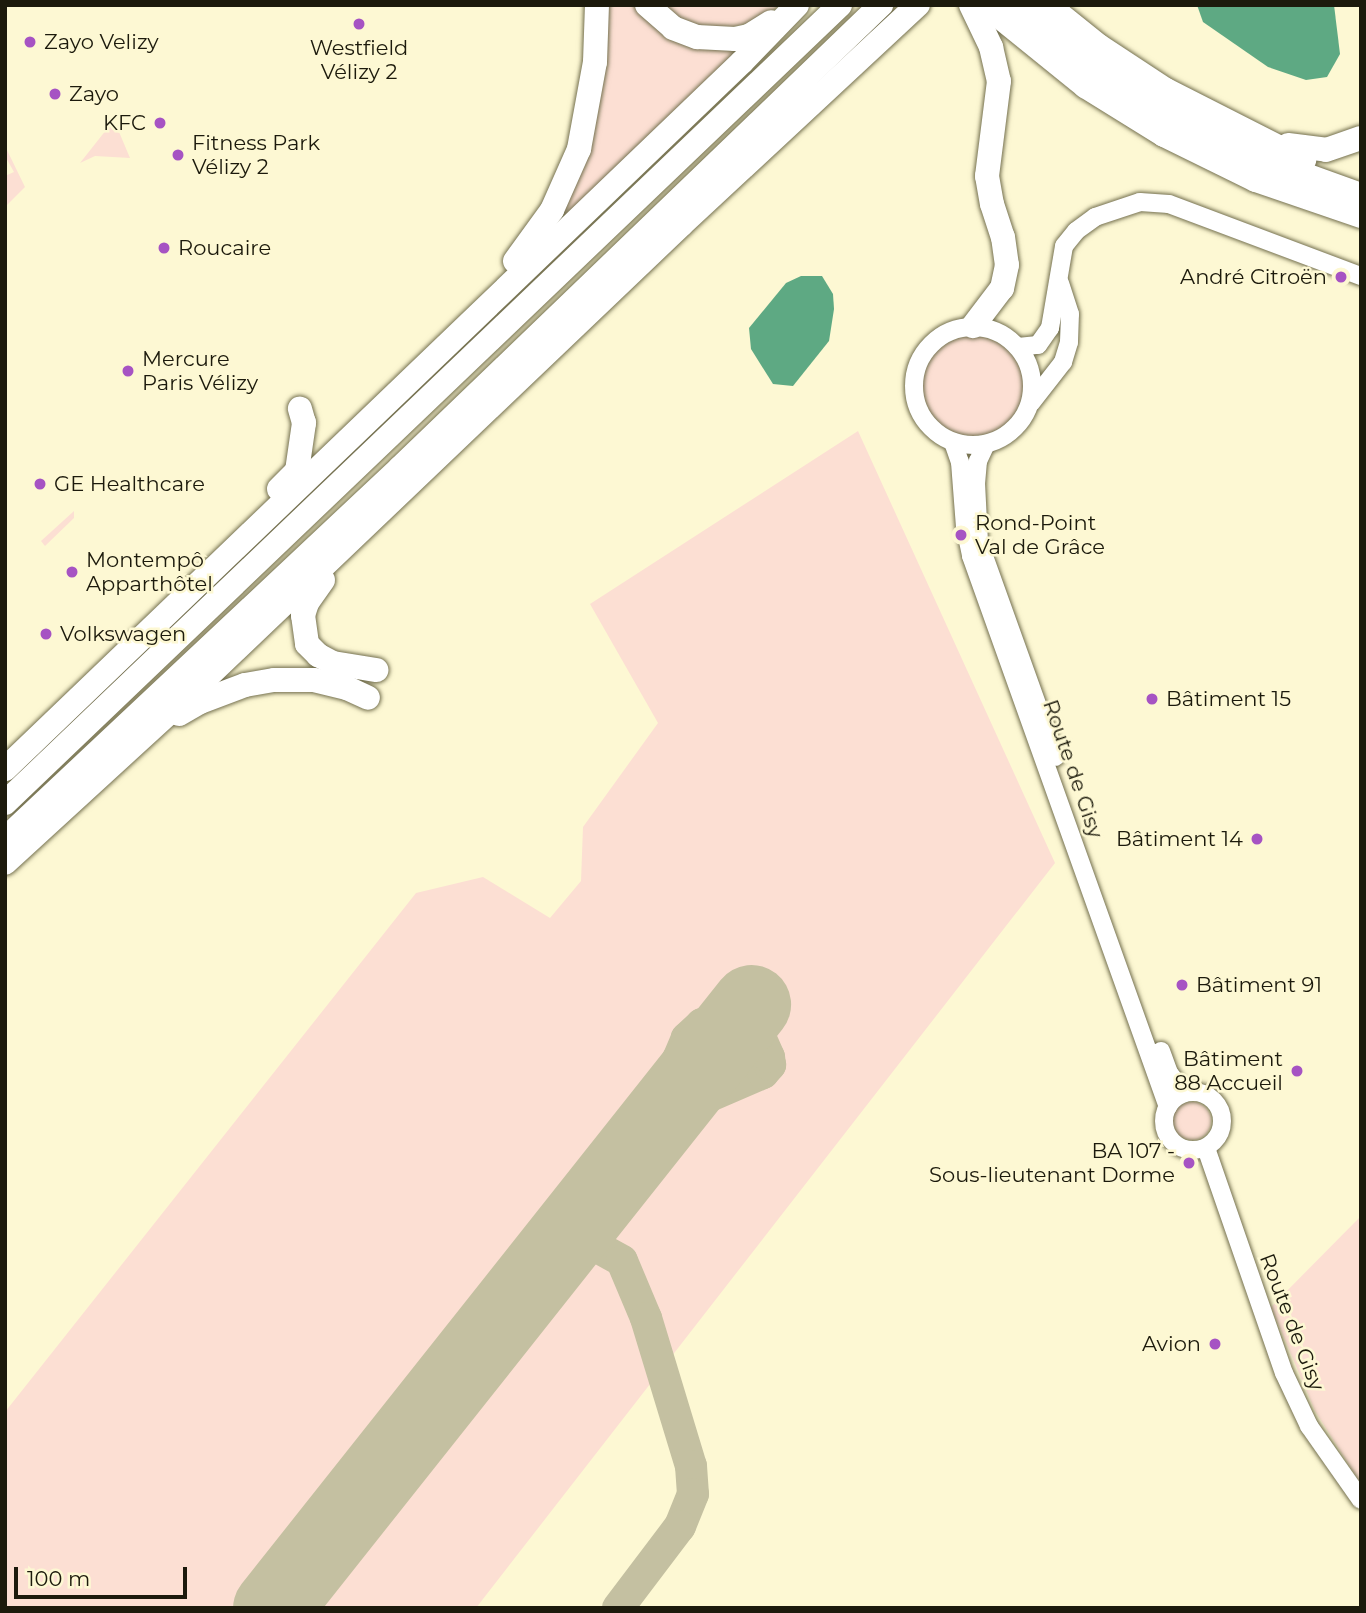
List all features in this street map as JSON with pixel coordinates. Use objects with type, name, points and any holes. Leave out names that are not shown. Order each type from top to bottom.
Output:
[{"type":"highway","points":[[421,370],[525,250],[562,193],[579,149],[590,104],[597,5]]},
{"type":"highway","points":[[647,5],[660,19],[684,33],[724,40],[760,31],[794,5]]},
{"type":"highway","points":[[7,768],[421,370],[794,5]]},
{"type":"highway","points":[[5,803],[840,5]]},
{"type":"highway","points":[[5,839],[400,468],[881,5]]},
{"type":"highway","points":[[5,863],[148,732],[682,224],[918,5]]},
{"type":"highway","points":[[971,5],[987,36],[998,72],[999,99],[988,176],[1007,265],[1002,288],[973,326]]},
{"type":"highway","points":[[985,5],[1077,80],[1164,135],[1256,180],[1361,216]]},
{"type":"highway","points":[[1017,5],[1105,75],[1176,119],[1250,155],[1361,195]]},
{"type":"highway","points":[[1048,5],[1139,73],[1230,124],[1292,156],[1361,180]]},
{"type":"highway","points":[[1230,124],[1287,145],[1315,150],[1339,148],[1361,138]]},
{"type":"highway","points":[[7,768],[26,734],[298,471],[304,423],[299,409]]},
{"type":"highway","points":[[376,670],[333,663],[318,655],[304,636],[303,615],[307,603],[322,582],[406,489]]},
{"type":"highway","points":[[148,732],[200,702],[245,685],[274,680],[314,680],[347,688],[368,698]]},
{"type":"street","points":[[1018,346],[1038,345],[1050,328],[1064,246],[1076,231],[1112,209],[1154,200],[1352,273],[1361,289]]},
{"type":"street","points":[[1029,406],[1031,375],[1018,346],[998,331],[973,326],[945,333],[925,350],[915,373],[914,397],[923,419],[932,429],[953,442],[986,444],[1010,432],[1063,362],[1069,342],[1070,314],[1059,280]]},
{"type":"street","name":"Route de Gisy","points":[[953,442],[960,462],[965,527],[971,556],[1168,1107]]},
{"type":"street","name":"Route de Gisy","points":[[986,444],[978,461],[976,483],[979,542],[1032,684],[1131,973],[1169,1073],[1184,1093]]},
{"type":"street","points":[[1184,1093],[1207,1095],[1220,1108],[1222,1127],[1218,1136],[1206,1148],[1184,1149],[1172,1141],[1165,1126],[1168,1107],[1184,1093]]},
{"type":"street","name":"Route de Gisy","points":[[1206,1148],[1284,1373],[1309,1426],[1361,1500]]},
{"type":"shaded area","points":[[604,5],[635,5],[643,15],[738,49],[542,243]]},
{"type":"shaded area","points":[[659,5],[780,5],[757,21],[718,30],[687,23]]},
{"type":"shaded area","points":[[1197,5],[1334,5],[1340,54],[1327,77],[1306,80],[1268,67],[1203,22]]},
{"type":"shaded area","points":[[114,120],[130,158],[95,156],[80,163]]},
{"type":"shaded area","points":[[5,146],[25,187],[5,207],[5,176],[14,172],[5,156]]},
{"type":"shaded area","points":[[801,276],[822,276],[833,294],[834,309],[829,341],[793,386],[773,384],[751,349],[749,328],[786,283]]},
{"type":"shaded area","points":[[973,336],[992,340],[1008,351],[1019,367],[1023,386],[1019,405],[1008,421],[992,432],[973,436],[954,432],[938,421],[927,405],[923,386],[927,367],[938,351],[954,340]]},
{"type":"shaded area","points":[[858,431],[1055,863],[476,1608],[5,1608],[5,1412],[416,893],[483,877],[550,918],[581,881],[583,827],[658,723],[590,604]]},
{"type":"shaded area","points":[[74,511],[74,518],[45,546],[41,541]]},
{"type":"shaded area","points":[[1192,1102],[1205,1108],[1211,1121],[1205,1134],[1192,1140],[1179,1134],[1173,1121],[1179,1108]]},
{"type":"shaded area","points":[[1361,1216],[1361,1484],[1315,1411],[1271,1307]]},
{"type":"taxiway","points":[[661,1117],[763,1073],[770,1065],[759,1035],[749,1027],[726,1019],[702,1024],[687,1038],[678,1059],[684,1089]]},
{"type":"taxiway","points":[[537,1272],[570,1250],[583,1247],[599,1248],[622,1261],[646,1318],[691,1466],[693,1494],[680,1526],[618,1608]]},
{"type":"runway","points":[[272,1608],[751,1004]]},
{"type":"place","name":"Westfield Vélizy 2","points":[[359,24]]},
{"type":"place","name":"Zayo Velizy","points":[[30,42]]},
{"type":"place","name":"Zayo","points":[[55,94]]},
{"type":"place","name":"KFC","points":[[160,123]]},
{"type":"place","name":"Fitness Park Vélizy 2","points":[[178,155]]},
{"type":"place","name":"Roucaire","points":[[164,248]]},
{"type":"place","name":"André Citroën","points":[[1341,277]]},
{"type":"place","name":"Mercure Paris Vélizy","points":[[128,371]]},
{"type":"place","name":"GE Healthcare","points":[[40,484]]},
{"type":"place","name":"Rond-Point Val de Grâce","points":[[961,535]]},
{"type":"place","name":"Montempô Apparthôtel","points":[[72,572]]},
{"type":"place","name":"Volkswagen","points":[[46,634]]},
{"type":"place","name":"Bâtiment 15","points":[[1152,699]]},
{"type":"place","name":"Bâtiment 14","points":[[1257,839]]},
{"type":"place","name":"Bâtiment 91","points":[[1182,985]]},
{"type":"place","name":"Bâtiment 88 Accueil","points":[[1297,1071]]},
{"type":"place","name":"BA 107 - Sous-lieutenant Dorme","points":[[1189,1163]]},
{"type":"place","name":"Avion","points":[[1215,1344]]}]
